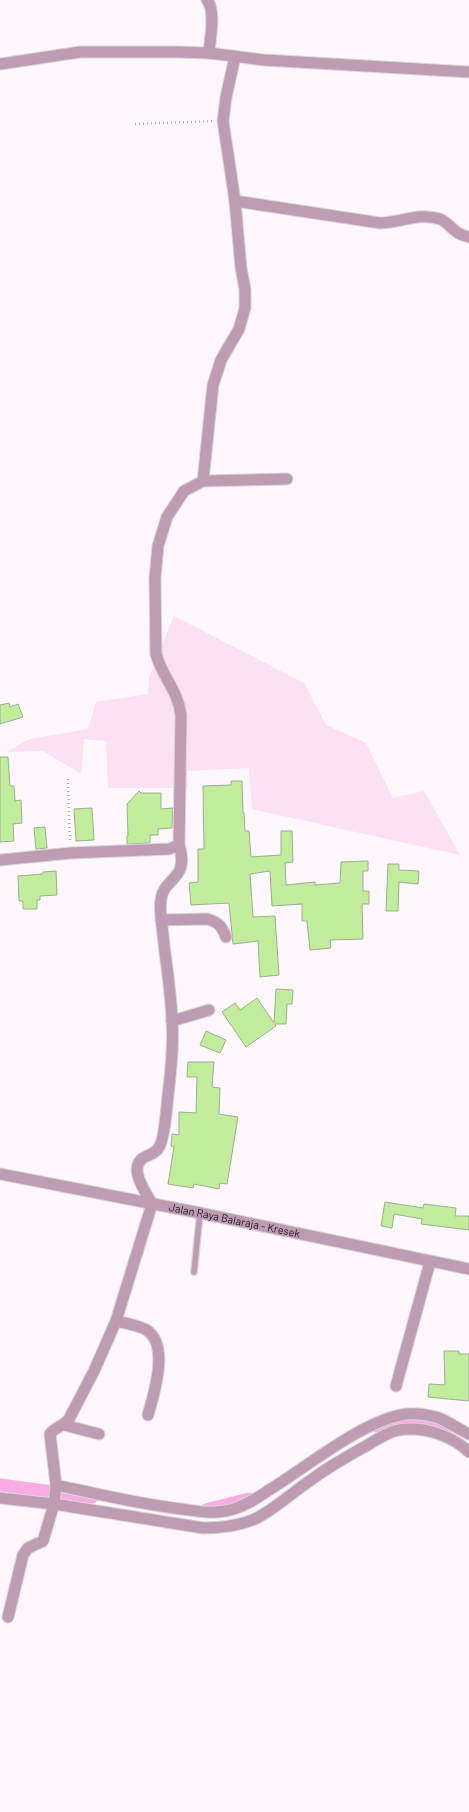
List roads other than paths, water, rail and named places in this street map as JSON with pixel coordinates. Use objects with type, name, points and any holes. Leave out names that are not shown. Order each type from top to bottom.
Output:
[{"type":"street","points":[[207,0],[211,9],[209,53]]},
{"type":"street","points":[[0,64],[80,52],[178,52],[209,53],[264,60],[469,72]]},
{"type":"street","points":[[203,481],[212,385],[221,360],[239,330],[245,308],[245,289],[241,268],[235,201],[224,121],[226,97],[235,57]]},
{"type":"street","points":[[235,201],[380,223],[391,223],[415,217],[430,217],[442,220],[456,233],[469,237]]},
{"type":"street","points":[[8,1617],[23,1555],[28,1548],[43,1541],[55,1494],[49,1436],[54,1429],[64,1425],[69,1419],[94,1371],[116,1321],[152,1204],[136,1169],[142,1158],[158,1150],[161,1142],[167,1109],[172,1056],[172,1021],[161,920],[161,899],[164,891],[179,873],[182,855],[179,846],[181,715],[179,703],[159,665],[156,654],[155,578],[158,546],[167,517],[184,491],[203,481],[287,479]]},
{"type":"street","points":[[0,860],[70,854],[169,849],[179,846]]},
{"type":"street","points":[[161,920],[207,919],[215,921],[221,925],[226,937]]},
{"type":"street","points":[[172,1021],[209,1010]]},
{"type":"street","name":"Jalan Raya Balaraja - Kresek","points":[[0,1174],[200,1213],[469,1269]]},
{"type":"street","points":[[396,1386],[430,1262]]},
{"type":"street","points":[[116,1321],[148,1330],[157,1344],[159,1368],[148,1415]]},
{"type":"street","points":[[0,1498],[55,1494],[210,1513],[225,1511],[237,1508],[254,1500],[294,1475],[333,1447],[373,1425],[393,1418],[406,1414],[437,1417],[469,1434]]},
{"type":"street","points":[[64,1425],[99,1434]]},
{"type":"street","points":[[55,1494],[203,1528],[226,1527],[258,1518],[313,1478],[384,1436],[398,1430],[433,1431],[469,1452]]},
{"type":"lane","points":[[194,1272],[200,1213]]},
{"type":"waterway","points":[[377,1426],[381,1423],[438,1422],[449,1427]]},
{"type":"waterway","points":[[0,1485],[92,1497]]},
{"type":"waterway","points":[[206,1510],[249,1499]]}]
